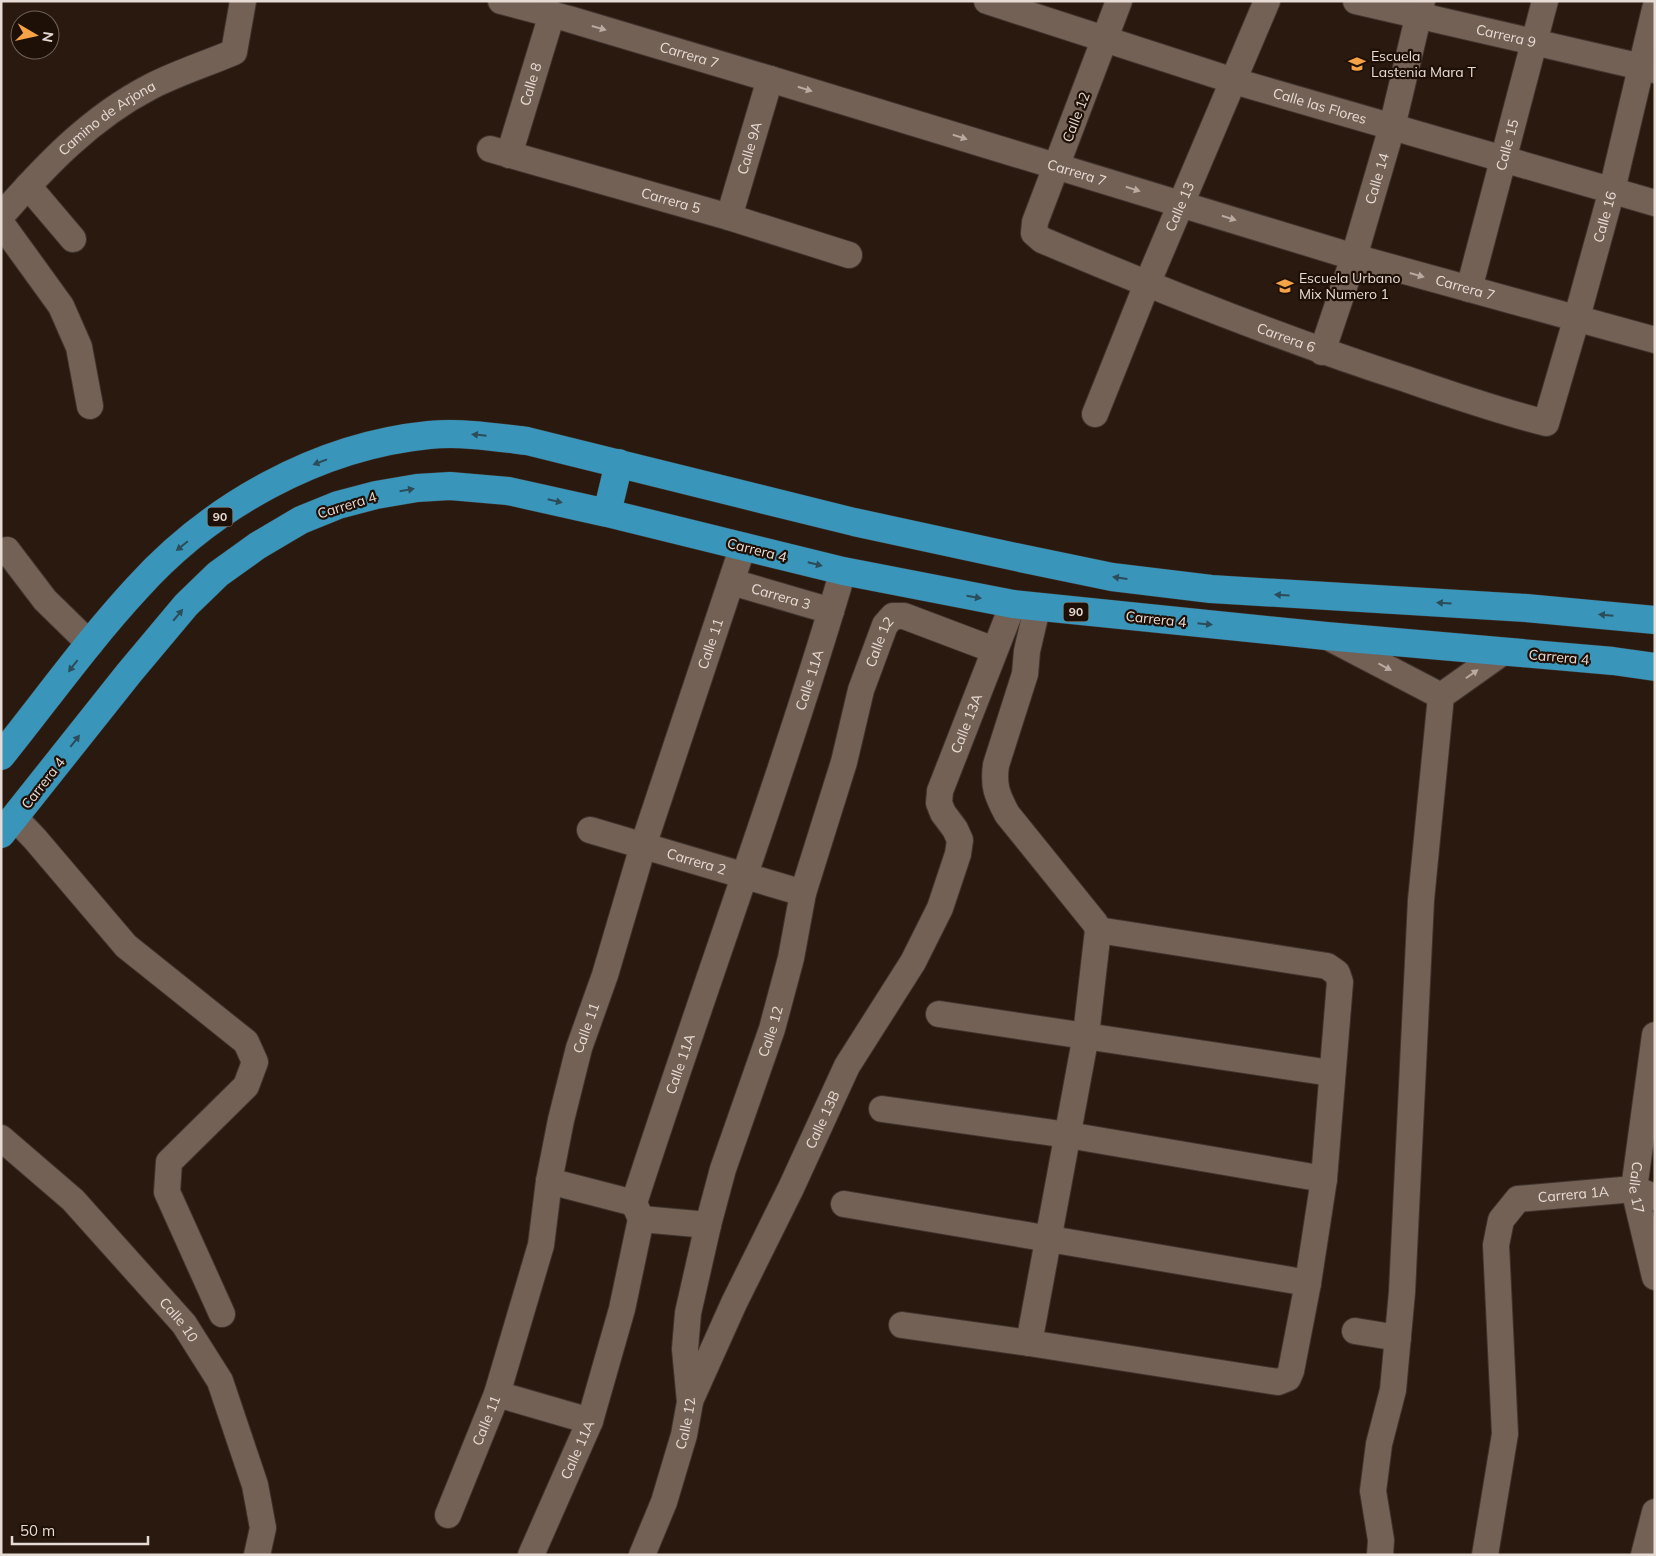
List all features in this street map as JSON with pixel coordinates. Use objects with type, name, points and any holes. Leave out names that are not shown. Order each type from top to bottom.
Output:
[{"type":"highway","name":"90","points":[[1,756],[137,588],[169,556],[200,530],[271,484],[308,466],[349,451],[391,440],[430,435],[472,434],[527,441],[854,522],[1025,560],[1121,578],[1211,589],[1273,594],[1526,608],[1655,620]]},
{"type":"highway","points":[[607,513],[619,463]]},
{"type":"highway","name":"Carrera 4","points":[[8,826],[129,673],[186,605],[218,574],[257,546],[301,520],[338,505],[376,495],[417,488],[450,486],[495,489],[607,513],[842,571],[1033,607],[1326,636],[1613,661],[1655,668]]},
{"type":"street","name":"Camino de Arjona","points":[[1,216],[55,158],[88,127],[124,101],[151,86],[234,52],[243,1]]},
{"type":"street","name":"Carrera 7","points":[[501,1],[564,12],[770,79],[1354,256],[1655,340]]},
{"type":"street","name":"Calle las Flores","points":[[987,1],[1234,81],[1655,203]]},
{"type":"street","name":"Calle 12","points":[[1034,233],[1034,222],[1119,1]]},
{"type":"street","name":"Calle 13","points":[[1094,414],[1267,1]]},
{"type":"street","name":"Carrera 9","points":[[1356,1],[1420,8],[1535,42],[1648,69]]},
{"type":"street","name":"Calle 15","points":[[1469,289],[1545,1]]},
{"type":"street","name":"Calle 14","points":[[1322,352],[1354,256],[1392,127],[1420,8]]},
{"type":"street","name":"Calle 16","points":[[1546,423],[1648,69],[1655,9]]},
{"type":"street","name":"Calle 8","points":[[499,152],[564,12]]},
{"type":"street","name":"Calle 9A","points":[[729,217],[770,79]]},
{"type":"street","name":"Carrera 5","points":[[499,152],[729,217],[849,255]]},
{"type":"street","points":[[28,186],[73,239]]},
{"type":"street","points":[[1,223],[61,306],[80,347],[90,406]]},
{"type":"street","name":"Carrera 6","points":[[1034,233],[1042,240],[1147,284],[1322,352],[1502,411],[1546,423]]},
{"type":"street","name":"Calle 11","points":[[448,1515],[497,1394],[541,1245],[549,1181],[561,1120],[579,1048],[606,975],[643,846],[743,546]]},
{"type":"street","points":[[7,550],[45,600],[90,644]]},
{"type":"street","name":"Calle 11A","points":[[532,1555],[590,1421],[622,1309],[638,1211],[678,1066],[745,876],[831,611],[842,571]]},
{"type":"street","name":"Carrera 3","points":[[732,582],[831,611]]},
{"type":"street","points":[[1029,1343],[1086,1035],[1098,930],[1095,923],[1007,814],[997,794],[994,780],[996,765],[1025,674],[1033,607]]},
{"type":"street","name":"Calle 13A","points":[[960,840],[955,829],[943,813],[939,803],[940,791],[994,650],[1033,607]]},
{"type":"street","name":"Calle 12","points":[[642,1555],[664,1502],[684,1435],[690,1402],[684,1350],[688,1313],[708,1225],[723,1168],[772,1029],[792,958],[803,892],[844,762],[861,690],[885,625],[892,616],[904,616],[994,650]]},
{"type":"street","points":[[1326,636],[1441,696]]},
{"type":"street","points":[[1380,1555],[1381,1540],[1373,1491],[1378,1444],[1393,1390],[1402,1292],[1421,900],[1441,696],[1503,652]]},
{"type":"street","points":[[8,826],[35,839],[126,946],[246,1042],[255,1062],[246,1086],[169,1162],[167,1192],[222,1314]]},
{"type":"street","name":"Carrera 2","points":[[590,830],[803,892]]},
{"type":"street","name":"Calle 13B","points":[[690,1402],[734,1302],[791,1188],[847,1066],[913,962],[936,915],[958,854],[960,840]]},
{"type":"street","points":[[902,1325],[1278,1382],[1288,1378],[1291,1372],[1308,1283],[1324,1178],[1331,1072],[1340,982],[1337,973],[1328,966],[1098,930]]},
{"type":"street","points":[[939,1014],[1331,1072]]},
{"type":"street","name":"Calle 17","points":[[1655,1036],[1644,1193],[1655,1277]]},
{"type":"street","points":[[882,1109],[1068,1135],[1324,1178]]},
{"type":"street","name":"Calle 10","points":[[1,1138],[73,1200],[184,1324],[220,1381],[255,1485],[263,1528],[257,1555]]},
{"type":"street","points":[[549,1181],[638,1211],[708,1225]]},
{"type":"street","name":"Carrera 1A","points":[[1484,1555],[1505,1434],[1496,1245],[1501,1220],[1518,1199],[1644,1193]]},
{"type":"street","points":[[844,1204],[1308,1283]]},
{"type":"street","points":[[1355,1331],[1398,1338]]},
{"type":"street","points":[[497,1394],[590,1421]]},
{"type":"street","points":[[1644,1555],[1655,1512]]},
{"type":"place","name":"Escuela Lastenia Mara T","points":[[1357,64]]},
{"type":"place","name":"Escuela Urbano Mix Numero 1","points":[[1285,286]]}]
